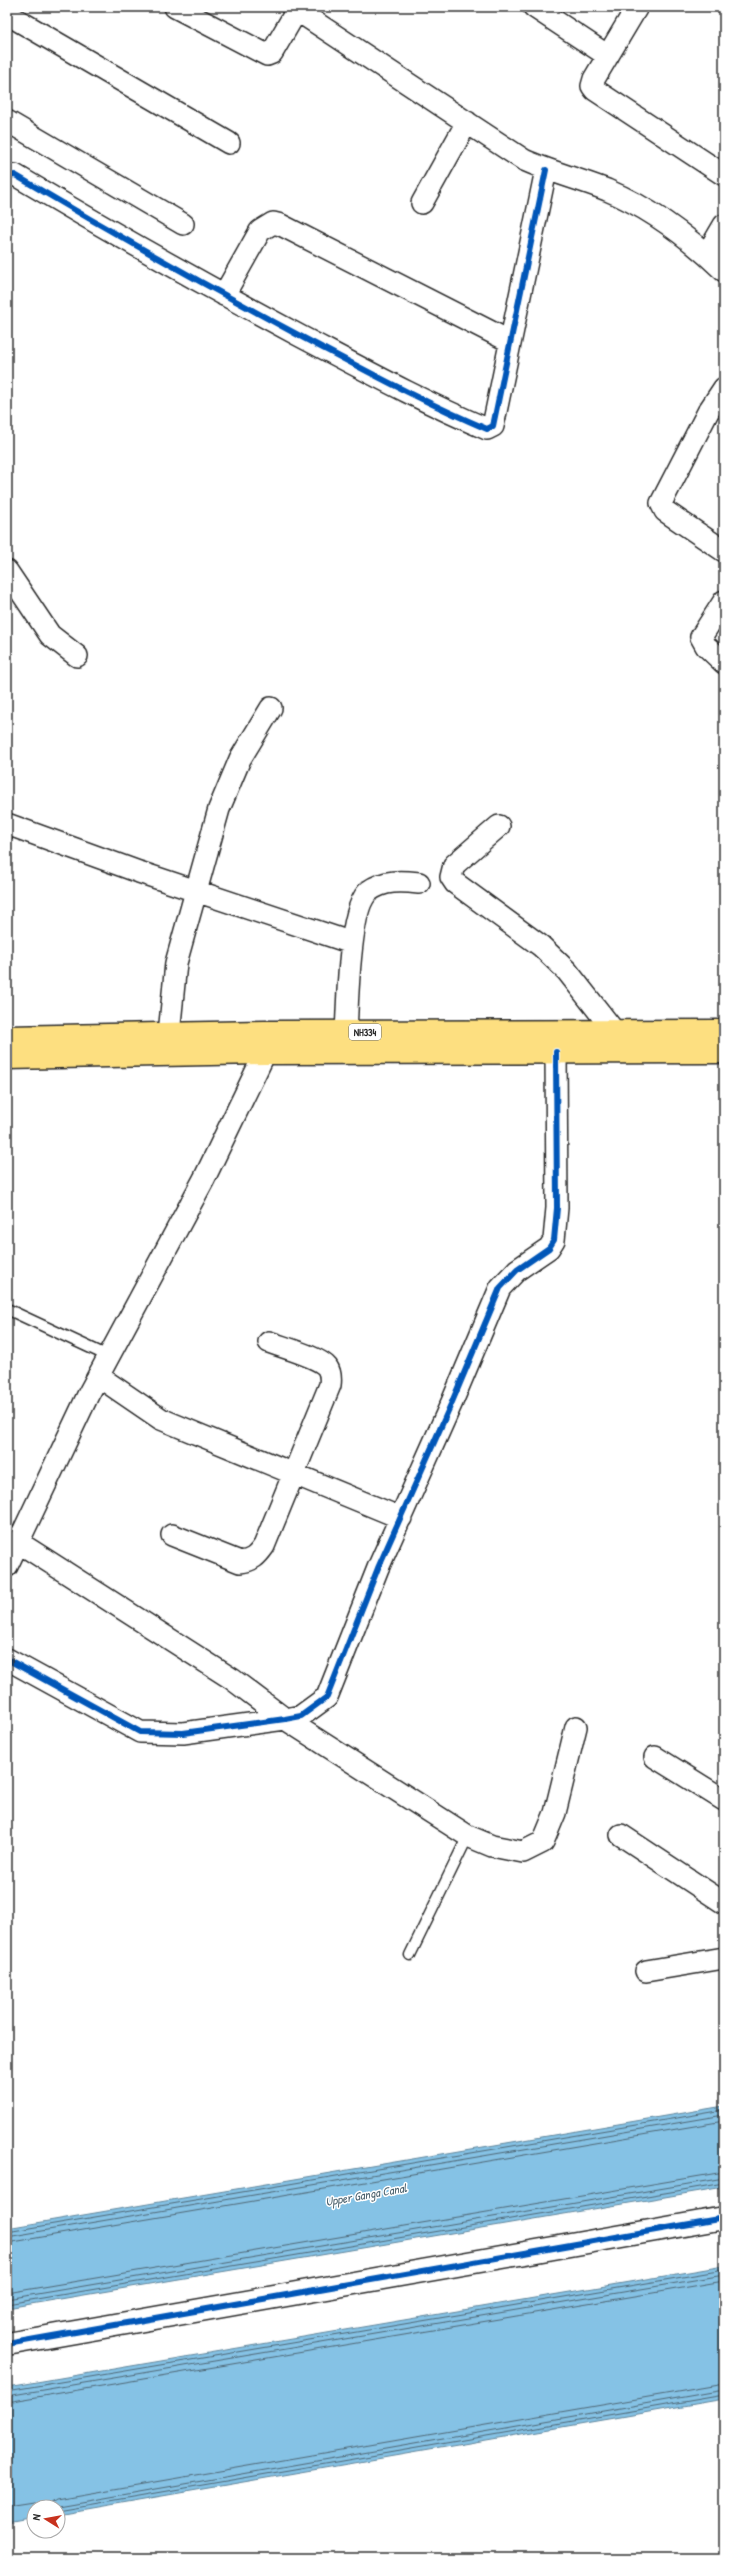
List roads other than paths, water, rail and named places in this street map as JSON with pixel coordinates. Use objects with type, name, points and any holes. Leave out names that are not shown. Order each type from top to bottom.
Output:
[{"type":"highway","name":"NH334","points":[[7,1037],[346,1032],[724,1031]]},
{"type":"highway","name":"NH334","points":[[7,1058],[265,1053],[724,1052]]},
{"type":"street","points":[[175,7],[267,55],[272,53],[294,8],[524,160],[546,170],[608,191],[640,207],[706,254],[724,271]]},
{"type":"street","points":[[534,7],[608,56]]},
{"type":"street","points":[[636,7],[592,82],[595,90],[724,175]]},
{"type":"street","points":[[7,14],[229,143]]},
{"type":"street","points":[[7,121],[184,224]]},
{"type":"street","points":[[422,203],[467,122]]},
{"type":"street","points":[[7,176],[15,175],[144,252],[335,354],[486,429],[493,426],[509,341],[546,170]]},
{"type":"street","points":[[224,295],[260,231],[273,223],[281,225],[509,341]]},
{"type":"street","points":[[706,254],[724,225]]},
{"type":"street","points":[[724,388],[708,412],[661,503],[665,511],[724,551]]},
{"type":"street","points":[[7,572],[50,635],[77,656]]},
{"type":"street","points":[[724,601],[701,637],[706,646],[724,664]]},
{"type":"street","points":[[169,1034],[176,963],[194,890],[230,779],[271,708]]},
{"type":"street","points":[[7,824],[194,890],[352,943]]},
{"type":"street","points":[[499,826],[454,865],[451,877],[455,883],[541,946],[567,971],[614,1031]]},
{"type":"street","points":[[346,1032],[352,943],[357,912],[368,892],[380,884],[396,881],[419,883]]},
{"type":"street","points":[[7,1659],[140,1732],[183,1734],[285,1719],[301,1716],[327,1697],[378,1568],[500,1288],[517,1270],[549,1248],[554,1240],[557,1208],[556,1052]]},
{"type":"street","points":[[7,1566],[108,1356],[204,1179],[265,1053]]},
{"type":"street","points":[[172,1535],[231,1559],[249,1561],[258,1555],[264,1546],[330,1385],[331,1375],[327,1366],[319,1361],[269,1342]]},
{"type":"street","points":[[98,1376],[162,1419],[401,1518]]},
{"type":"street","points":[[18,1542],[232,1679],[285,1719],[468,1836],[492,1846],[523,1852],[543,1842],[555,1813],[576,1727]]},
{"type":"street","points":[[655,1757],[724,1800]]},
{"type":"street","points":[[621,1835],[724,1903]]},
{"type":"street","points":[[646,1971],[724,1958]]},
{"type":"street","points":[[7,2344],[724,2218]]},
{"type":"lane","points":[[7,1309],[108,1356]]},
{"type":"lane","points":[[410,1955],[468,1836]]},
{"type":"water","name":"Upper Ganga Canal","points":[[724,2106],[724,2187],[7,2308],[7,2228]]},
{"type":"water","points":[[724,2266],[724,2399],[66,2513],[66,2499],[26,2499],[26,2519],[7,2523],[7,2387]]}]
